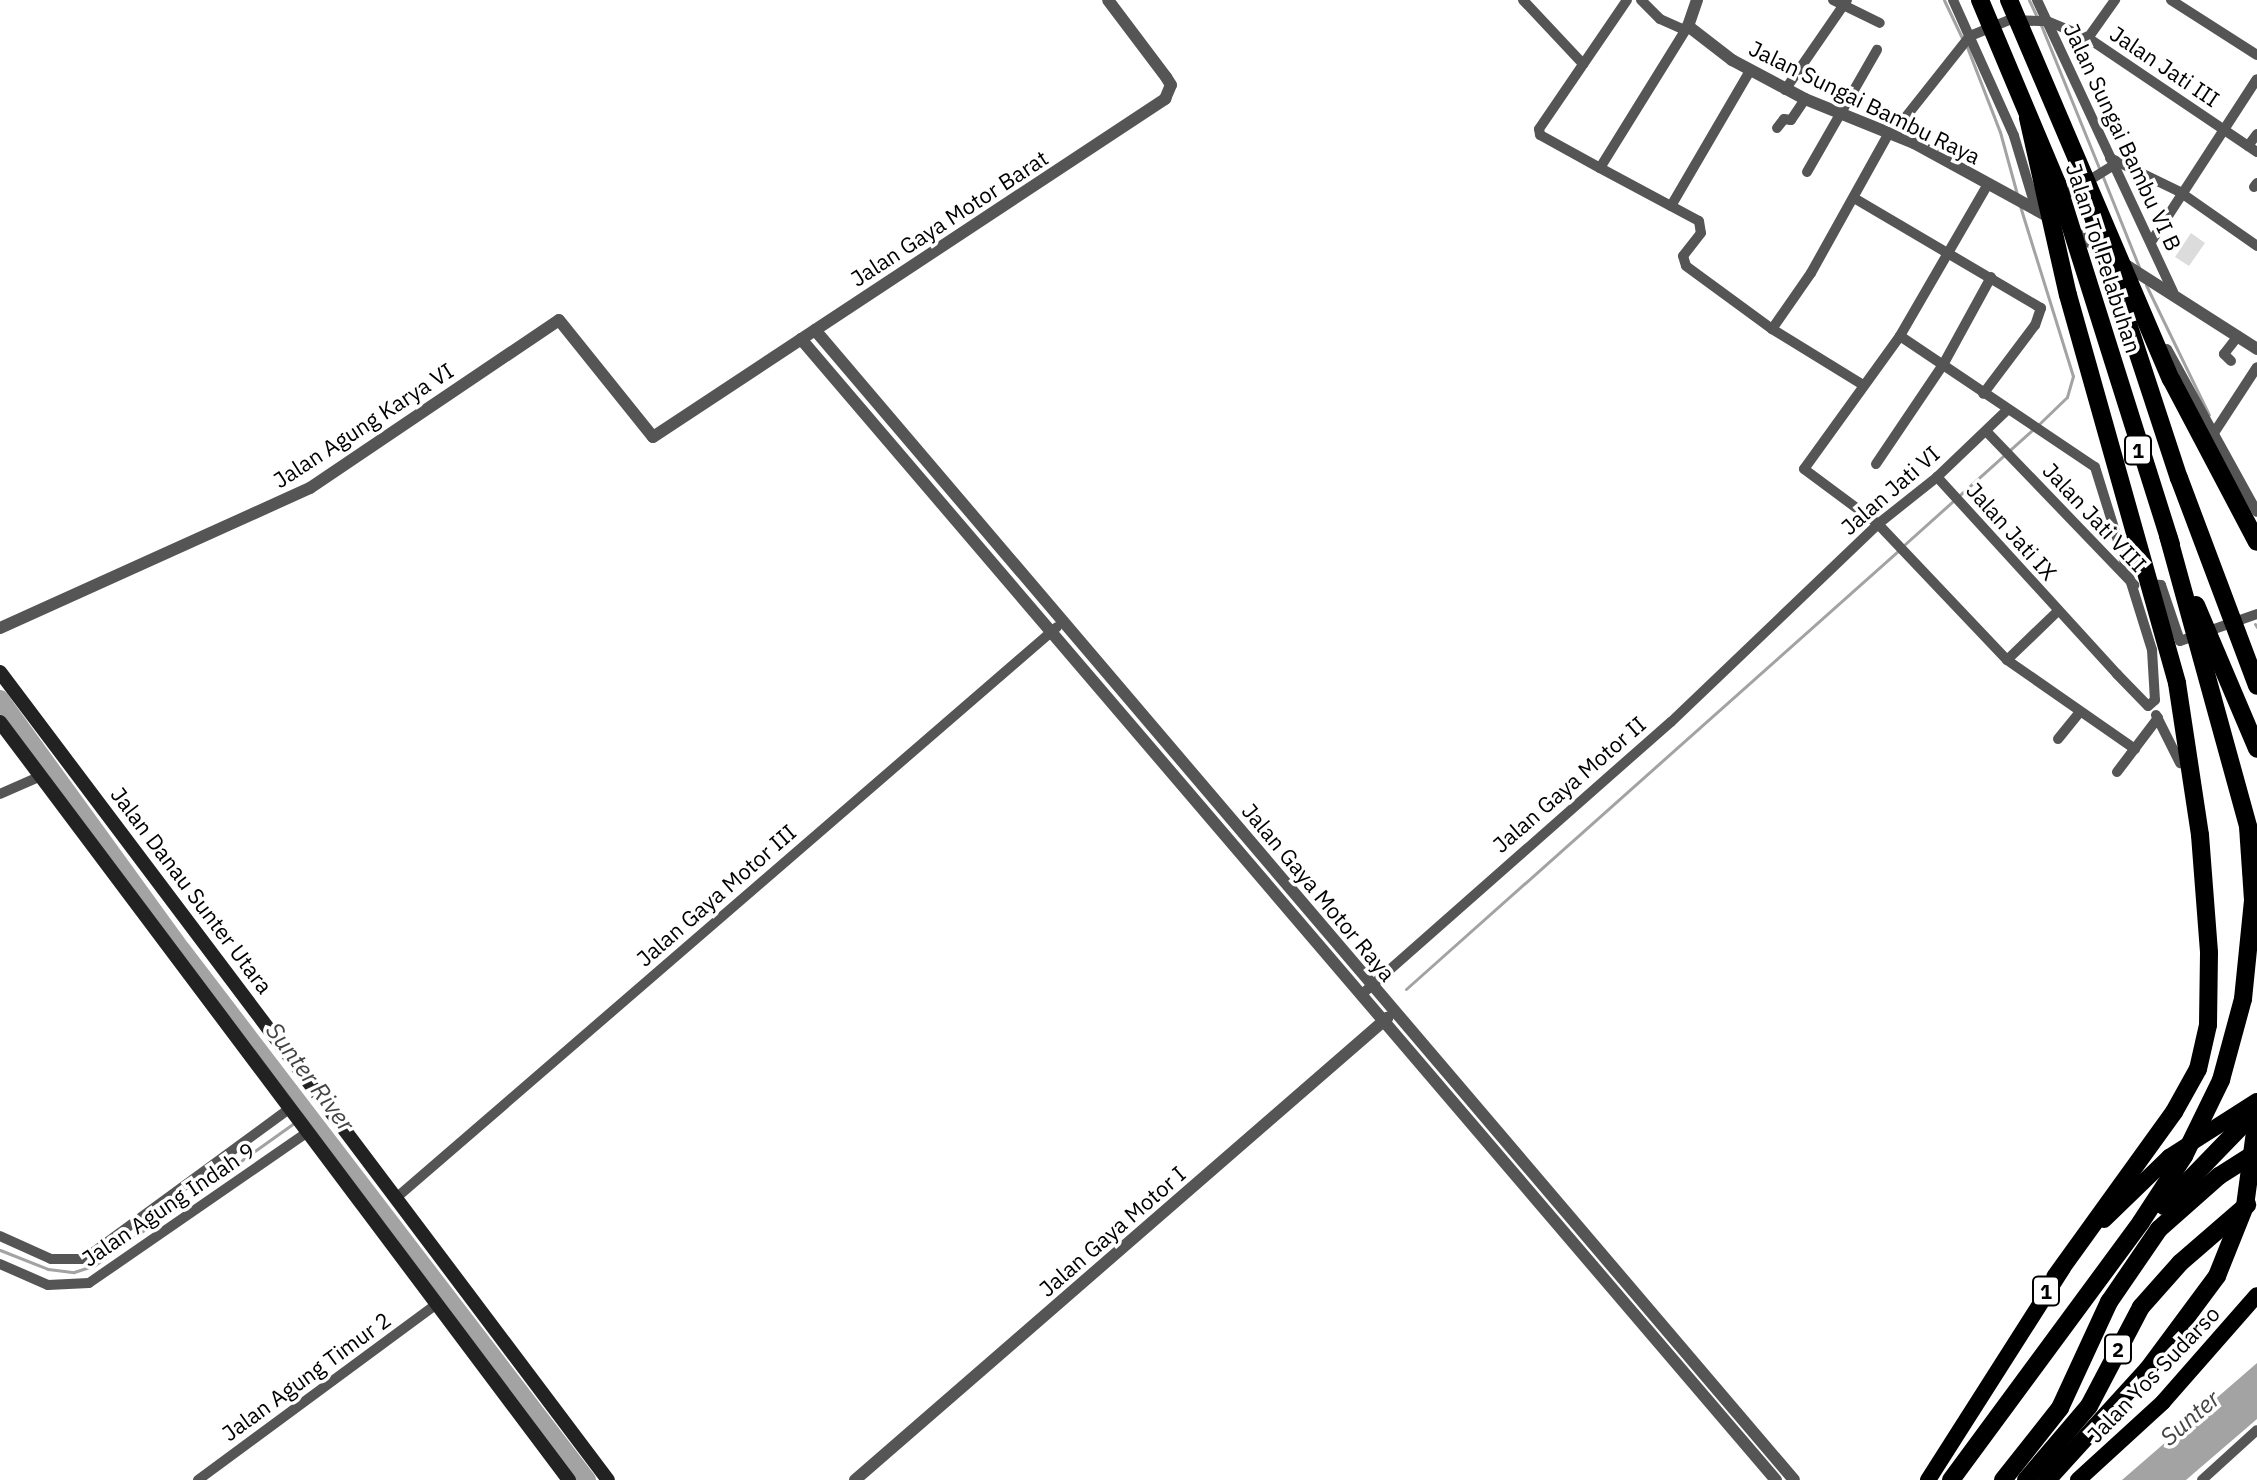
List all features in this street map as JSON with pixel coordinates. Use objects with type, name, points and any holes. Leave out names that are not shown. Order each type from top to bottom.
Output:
[{"type":"highway","name":"Jalan Tol Pelabuhan","points":[[1980,0],[2062,198],[2168,536]]},
{"type":"highway","points":[[2009,0],[2171,379],[2255,537]]},
{"type":"highway","points":[[2028,118],[2076,323],[2177,683],[2205,885],[2208,1025],[2198,1069],[2174,1112],[2055,1277]]},
{"type":"highway","points":[[2064,124],[2064,138],[2179,478],[2257,686]]},
{"type":"highway","points":[[2168,536],[2257,749]]},
{"type":"highway","points":[[1951,1480],[2132,1235],[2184,1156],[2221,1080],[2243,999],[2253,900],[2248,826],[2168,536]]},
{"type":"highway","name":"1","points":[[1928,1480],[2055,1277],[2140,1181],[2257,1101]]},
{"type":"highway","points":[[2135,1261],[2148,1227],[2169,1200],[2257,1110]]},
{"type":"highway","points":[[2047,1480],[2148,1369],[2217,1276],[2244,1211],[2257,1117]]},
{"type":"highway","name":"2","points":[[2003,1480],[2060,1408],[2135,1261],[2183,1205],[2257,1152]]},
{"type":"highway","name":"2","points":[[2026,1480],[2089,1406],[2141,1307],[2222,1226],[2257,1196]]},
{"type":"highway","points":[[2222,1226],[2257,1209]]},
{"type":"highway","name":"Jalan Yos Sudarso","points":[[2078,1480],[2163,1402],[2257,1295]]},
{"type":"main road","name":"Jalan Danau Sunter Utara","points":[[0,672],[608,1480]]},
{"type":"main road","points":[[0,722],[569,1480]]},
{"type":"street","name":"Jalan Gaya Motor Barat","points":[[653,437],[1165,99],[1171,85],[1108,0]]},
{"type":"street","points":[[1523,0],[1583,64]]},
{"type":"street","points":[[1627,0],[1539,132],[1701,223],[1701,233],[1683,256],[1686,266],[1772,329],[1863,385]]},
{"type":"street","points":[[1641,0],[1660,19],[1686,28]]},
{"type":"street","points":[[1600,168],[1686,28],[1697,0]]},
{"type":"street","points":[[1833,0],[1880,23]]},
{"type":"street","points":[[1953,0],[2014,136],[2038,210],[2106,166],[2180,192],[2257,246]]},
{"type":"street","name":"Jalan Sungai Bambu VI B","points":[[2037,0],[2040,21],[2106,166],[2151,242],[2173,292]]},
{"type":"street","points":[[2088,38],[2115,0]]},
{"type":"street","points":[[2171,0],[2257,55]]},
{"type":"street","points":[[1785,90],[1845,4]]},
{"type":"street","points":[[1772,329],[1854,198],[1891,132],[1969,38],[2009,20],[2040,21]]},
{"type":"street","name":"Jalan Jati III","points":[[2040,21],[2088,38],[2252,149]]},
{"type":"street","name":"Jalan Sungai Bambu Raya","points":[[1686,28],[1750,71],[1785,90],[1891,132],[2038,210],[2173,292],[2257,349]]},
{"type":"street","points":[[1807,172],[1845,113],[1877,50]]},
{"type":"street","points":[[1671,206],[1750,71]]},
{"type":"street","points":[[2151,242],[2180,192],[2257,79]]},
{"type":"street","points":[[1777,128],[1784,119],[1791,120],[1805,99]]},
{"type":"street","points":[[2252,149],[2257,134]]},
{"type":"street","points":[[1988,184],[1900,336],[1804,469],[1878,524],[2007,660],[2079,713],[2135,749]]},
{"type":"street","points":[[1854,198],[2041,308],[2035,325],[1983,394]]},
{"type":"street","points":[[2136,269],[2257,512]]},
{"type":"street","points":[[1876,464],[1944,363],[1991,277]]},
{"type":"street","name":"Jalan Agung Karya VI","points":[[0,628],[310,488],[559,320],[653,437]]},
{"type":"street","name":"Jalan Gaya Motor Raya","points":[[815,330],[1794,1480]]},
{"type":"street","points":[[1900,336],[1944,363],[2006,411],[2095,467],[2135,586],[2161,585],[2180,641]]},
{"type":"street","points":[[2231,361],[2224,354],[2238,336]]},
{"type":"street","name":"Jalan Gaya Motor Raya","points":[[801,339],[1776,1480]]},
{"type":"street","points":[[2215,432],[2257,367]]},
{"type":"street","name":"Jalan Jati VI","points":[[1800,600],[1878,524],[1937,477],[2006,411]]},
{"type":"street","name":"Jalan Jati VIII","points":[[1986,431],[2135,586],[2152,650],[2157,691],[2148,706]]},
{"type":"street","name":"Jalan Jati IX","points":[[1937,477],[2148,706],[2158,718],[2180,763]]},
{"type":"street","points":[[989,559],[1001,549]]},
{"type":"street","name":"Jalan Gaya Motor II","points":[[1361,995],[1671,722],[1800,600]]},
{"type":"street","name":"Jalan Jati IX","points":[[2007,660],[2058,611]]},
{"type":"street","points":[[2152,650],[2257,614]]},
{"type":"street","name":"Jalan Gaya Motor III","points":[[396,1198],[1063,622]]},
{"type":"street","points":[[2058,739],[2079,713]]},
{"type":"street","points":[[2117,772],[2158,718]]},
{"type":"street","points":[[0,794],[41,776]]},
{"type":"street","points":[[1284,905],[1295,894]]},
{"type":"street","name":"Jalan Gaya Motor I","points":[[855,1480],[1395,1011]]},
{"type":"street","name":"Jalan Agung Indah 9","points":[[0,1236],[51,1259],[84,1259],[298,1119]]},
{"type":"street","name":"Jalan Agung Indah 9","points":[[0,1264],[48,1285],[89,1283],[298,1119]]},
{"type":"street","points":[[1584,1256],[1595,1247]]},
{"type":"street","name":"Jalan Agung Timur 2","points":[[198,1480],[437,1304]]},
{"type":"street","points":[[2202,1480],[2257,1430]]},
{"type":"shaded area","points":[[2191,233],[2205,243],[2189,266],[2175,257]]},
{"type":"shaded area","points":[[2257,1363],[2257,1419],[2186,1480],[2122,1480]]},
{"type":"waterway","points":[[1944,0],[1963,40]]},
{"type":"waterway","points":[[2029,0],[2038,19]]},
{"type":"waterway","points":[[2041,25],[2100,170]]},
{"type":"waterway","points":[[1967,47],[2000,132],[2017,194]]},
{"type":"waterway","points":[[2103,177],[2139,267]]},
{"type":"waterway","points":[[2020,206],[2073,376],[2067,397],[2038,425]]},
{"type":"waterway","points":[[2146,285],[2209,415]]},
{"type":"waterway","points":[[1904,545],[2032,430]]},
{"type":"waterway","points":[[1406,989],[1899,550]]},
{"type":"waterway","name":"Sunter River","points":[[0,699],[182,950],[587,1480]]},
{"type":"waterway","points":[[0,1250],[48,1269],[74,1272],[95,1265],[294,1123]]},
{"type":"water label","name":"Sunter","points":[[2190,1418]]}]
